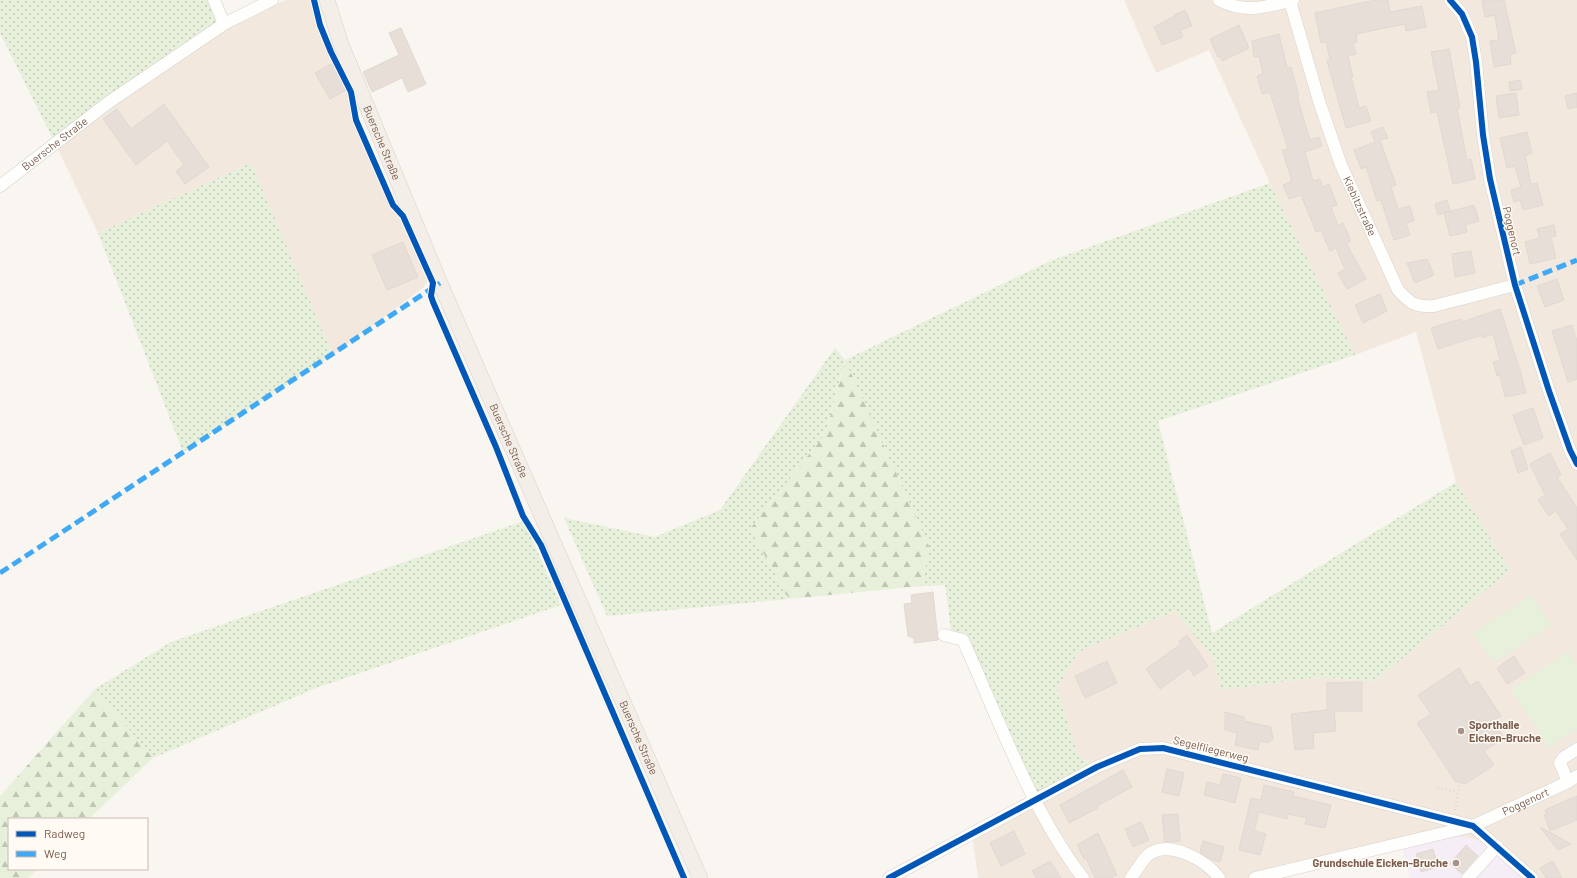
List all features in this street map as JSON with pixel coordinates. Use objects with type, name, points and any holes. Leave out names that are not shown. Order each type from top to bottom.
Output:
[{"type":"main road","name":"Buersche Straße","points":[[327,0],[341,44],[440,283],[700,878]]},
{"type":"street","points":[[214,0],[224,24]]},
{"type":"street","name":"Buersche Straße","points":[[0,186],[109,102],[224,24],[272,0]]},
{"type":"street","points":[[1219,0],[1232,7],[1253,8],[1292,0]]},
{"type":"street","name":"Kiebitzstraße","points":[[1292,0],[1318,102],[1341,165],[1398,290],[1410,302],[1420,306],[1427,306],[1515,285]]},
{"type":"street","name":"Poggenort","points":[[1450,0],[1462,14],[1472,37],[1483,135],[1490,179],[1515,285],[1549,391],[1570,450],[1577,464]]},
{"type":"street","points":[[944,635],[962,640],[1035,800],[1066,856],[1083,878]]},
{"type":"street","name":"Segelfliegerweg","points":[[889,878],[1097,766],[1140,749],[1163,748],[1473,826],[1532,878]]},
{"type":"street","points":[[1573,779],[1560,763],[1563,758],[1577,749]]},
{"type":"street","name":"Poggenort","points":[[1255,878],[1473,826],[1573,779]]},
{"type":"street","points":[[1468,878],[1497,846]]},
{"type":"street","points":[[1131,878],[1149,855],[1166,848],[1186,853],[1215,871],[1220,878]]},
{"type":"path","points":[[1453,821],[1460,782]]},
{"type":"path","points":[[1438,788],[1458,792]]},
{"type":"shaded area","points":[[287,0],[311,0],[312,8],[324,41],[349,98],[353,118],[392,207],[403,220],[428,280],[424,287],[333,355],[251,163],[98,233],[55,143],[224,24]]},
{"type":"shaded area","points":[[1124,0],[1577,0],[1577,878],[1410,878],[1403,848],[1285,875],[1285,878],[978,878],[972,834],[1096,766],[1078,756],[1057,688],[1077,652],[1176,611],[1213,657],[1222,690],[1319,677],[1375,681],[1510,570],[1456,482],[1416,332],[1355,355],[1270,183],[1209,50],[1156,73]]},
{"type":"shaded area","name":"Grundschule Eicken-Bruche","points":[[1457,836],[1481,840],[1523,878],[1410,878],[1403,848]]},
{"type":"green space","points":[[0,0],[214,0],[224,24],[55,143],[0,33]]},
{"type":"green space","points":[[251,163],[333,355],[183,452],[98,233]]},
{"type":"green space","points":[[1270,183],[1355,355],[1158,421],[1212,633],[1456,482],[1510,570],[1375,681],[1319,677],[1222,690],[1213,657],[1175,611],[1078,652],[1057,688],[1078,756],[1097,767],[1035,800],[963,640],[952,637],[945,585],[922,586],[929,546],[844,361],[826,433],[750,529],[789,599],[607,616],[564,518],[655,537],[720,510],[835,348],[845,360],[1050,261]]},
{"type":"green space","points":[[845,360],[929,546],[922,586],[789,599],[750,529],[826,433]]},
{"type":"green space","points":[[524,521],[561,605],[316,688],[153,758],[95,689],[171,642]]},
{"type":"green space","points":[[1531,595],[1551,625],[1493,663],[1473,633]]},
{"type":"green space","points":[[1568,652],[1577,665],[1577,729],[1549,747],[1511,690]]},
{"type":"green space","points":[[95,689],[153,758],[90,818],[8,818],[8,870],[36,870],[28,878],[0,878],[0,796]]},
{"type":"building","points":[[1375,0],[1388,0],[1390,12],[1422,6],[1426,27],[1406,31],[1405,24],[1356,34],[1357,42],[1353,44],[1356,54],[1348,56],[1353,77],[1351,77],[1359,108],[1366,106],[1371,121],[1346,128],[1327,61],[1330,60],[1326,42],[1321,43],[1315,13]]},
{"type":"building","points":[[1482,0],[1504,0],[1516,53],[1510,54],[1511,64],[1494,67],[1490,41],[1499,40],[1495,15],[1485,17]]},
{"type":"building","points":[[1185,10],[1192,26],[1180,30],[1183,37],[1162,45],[1154,27]]},
{"type":"building","points":[[1239,25],[1249,48],[1222,61],[1220,56],[1218,57],[1210,39]]},
{"type":"building","points":[[401,28],[426,84],[408,92],[402,78],[372,92],[363,72],[399,55],[389,33]]},
{"type":"building","points":[[1279,34],[1287,68],[1291,67],[1298,93],[1298,100],[1310,140],[1319,137],[1322,146],[1305,152],[1313,181],[1320,179],[1323,187],[1329,184],[1337,205],[1331,207],[1338,226],[1343,223],[1351,241],[1346,243],[1366,279],[1347,289],[1338,273],[1345,269],[1336,248],[1330,251],[1321,230],[1316,232],[1301,195],[1289,199],[1283,185],[1292,181],[1282,150],[1288,149],[1270,92],[1262,94],[1257,76],[1263,74],[1259,56],[1254,57],[1252,41]]},
{"type":"building","points":[[1449,49],[1460,108],[1457,108],[1467,160],[1471,159],[1475,179],[1453,184],[1437,112],[1431,113],[1427,92],[1439,90],[1431,52]]},
{"type":"building","points":[[333,63],[348,89],[330,99],[315,73]]},
{"type":"building","points":[[1520,80],[1522,89],[1510,91],[1509,82]]},
{"type":"building","points":[[1516,93],[1519,115],[1499,118],[1496,96]]},
{"type":"building","points":[[1577,93],[1577,107],[1568,109],[1565,96]]},
{"type":"building","points":[[164,104],[209,167],[185,184],[176,171],[184,165],[167,141],[136,165],[103,119],[117,109],[131,129]]},
{"type":"building","points":[[1383,127],[1388,138],[1380,140],[1396,185],[1391,187],[1398,209],[1410,206],[1414,221],[1406,223],[1410,235],[1394,240],[1381,200],[1377,201],[1366,167],[1361,169],[1354,150],[1375,142],[1371,132]]},
{"type":"building","points":[[1527,132],[1532,153],[1525,155],[1531,184],[1537,183],[1543,205],[1523,210],[1520,200],[1514,202],[1511,190],[1521,187],[1515,166],[1507,168],[1500,138]]},
{"type":"building","points":[[1447,200],[1450,211],[1438,215],[1435,204]]},
{"type":"building","points":[[1474,205],[1479,221],[1465,225],[1467,232],[1450,236],[1444,213]]},
{"type":"building","points":[[1554,225],[1556,236],[1551,237],[1556,258],[1530,264],[1525,242],[1540,238],[1537,229]]},
{"type":"building","points":[[403,242],[418,277],[387,290],[372,255]]},
{"type":"building","points":[[1471,251],[1475,273],[1455,277],[1452,254]]},
{"type":"building","points":[[1427,259],[1434,275],[1415,283],[1407,263]]},
{"type":"building","points":[[1557,279],[1564,300],[1545,307],[1537,286]]},
{"type":"building","points":[[1380,294],[1387,311],[1363,323],[1355,305]]},
{"type":"building","points":[[1500,309],[1526,393],[1505,397],[1500,375],[1497,376],[1493,362],[1500,360],[1493,334],[1482,338],[1482,335],[1438,349],[1431,328],[1461,319],[1462,322]]},
{"type":"building","points":[[1572,325],[1577,341],[1577,379],[1568,382],[1552,331]]},
{"type":"building","points":[[1533,408],[1543,438],[1524,445],[1513,415]]},
{"type":"building","points":[[1521,447],[1528,469],[1518,473],[1511,451]]},
{"type":"building","points":[[1550,453],[1561,475],[1557,477],[1577,508],[1577,560],[1560,534],[1568,529],[1556,511],[1549,516],[1538,500],[1545,495],[1530,464]]},
{"type":"building","points":[[933,592],[938,640],[914,643],[914,638],[908,636],[904,604],[912,603],[911,595]]},
{"type":"building","points":[[1187,635],[1208,666],[1194,676],[1189,668],[1160,689],[1146,669],[1181,644],[1179,641]]},
{"type":"building","points":[[1514,656],[1525,673],[1507,684],[1497,668]]},
{"type":"building","points":[[1107,661],[1117,683],[1085,698],[1075,676]]},
{"type":"building","name":"Sporthalle Eicken-Bruche","points":[[1459,668],[1470,686],[1478,681],[1501,716],[1493,721],[1504,738],[1484,751],[1494,765],[1465,784],[1455,781],[1417,723],[1431,714],[1418,695]]},
{"type":"building","points":[[1362,682],[1362,711],[1334,711],[1336,731],[1313,733],[1314,748],[1295,750],[1291,714],[1327,710],[1327,683]]},
{"type":"building","points":[[1225,712],[1244,717],[1244,721],[1271,727],[1273,739],[1268,743],[1260,741],[1258,750],[1235,745],[1237,733],[1225,730]]},
{"type":"building","points":[[1167,769],[1184,773],[1179,796],[1162,792]]},
{"type":"building","points":[[1123,770],[1132,787],[1097,806],[1098,808],[1069,823],[1060,805]]},
{"type":"building","points":[[1223,774],[1241,778],[1235,803],[1204,795],[1207,782],[1220,785]]},
{"type":"building","points":[[1264,785],[1294,792],[1293,796],[1331,805],[1325,828],[1305,824],[1307,818],[1288,814],[1287,819],[1259,812],[1254,831],[1266,834],[1260,855],[1239,850],[1251,798],[1261,800]]},
{"type":"building","points":[[1577,796],[1577,820],[1550,831],[1544,815],[1547,814],[1545,810]]},
{"type":"building","points":[[1178,814],[1180,841],[1165,842],[1162,815]]},
{"type":"building","points":[[1141,822],[1149,840],[1133,847],[1125,829]]},
{"type":"building","points":[[1540,827],[1571,844],[1558,850]]},
{"type":"building","points":[[1014,831],[1025,854],[1001,866],[990,843]]},
{"type":"building","points":[[1098,833],[1117,875],[1111,878],[1095,878],[1086,858],[1084,859],[1077,845]]},
{"type":"building","points":[[1203,841],[1224,847],[1220,862],[1212,860],[1200,852]]},
{"type":"building","points":[[1466,845],[1478,856],[1462,874],[1450,864]]},
{"type":"building","points":[[1433,849],[1438,867],[1421,872],[1416,854]]},
{"type":"building","points":[[1050,861],[1061,878],[1036,878],[1032,871]]},
{"type":"building","points":[[1553,861],[1562,878],[1546,878],[1540,868]]},
{"type":"marked path","points":[[1515,285],[1577,260]]},
{"type":"marked path","points":[[0,573],[440,283]]},
{"type":"cycle path","points":[[314,0],[320,25],[331,52],[351,92],[356,120],[393,205],[403,216],[433,283],[431,296],[433,302],[496,447],[523,516],[541,545],[684,878]]},
{"type":"cycle path","points":[[1450,0],[1462,14],[1472,37],[1483,135],[1490,179],[1515,285],[1549,391],[1570,450],[1577,464]]},
{"type":"cycle path","points":[[889,878],[1097,767],[1140,749],[1163,748],[1473,826],[1532,878]]},
{"type":"place","name":"Sporthalle Eicken-Bruche","points":[[1461,731]]},
{"type":"place","name":"Grundschule Eicken-Bruche","points":[[1456,863]]}]
